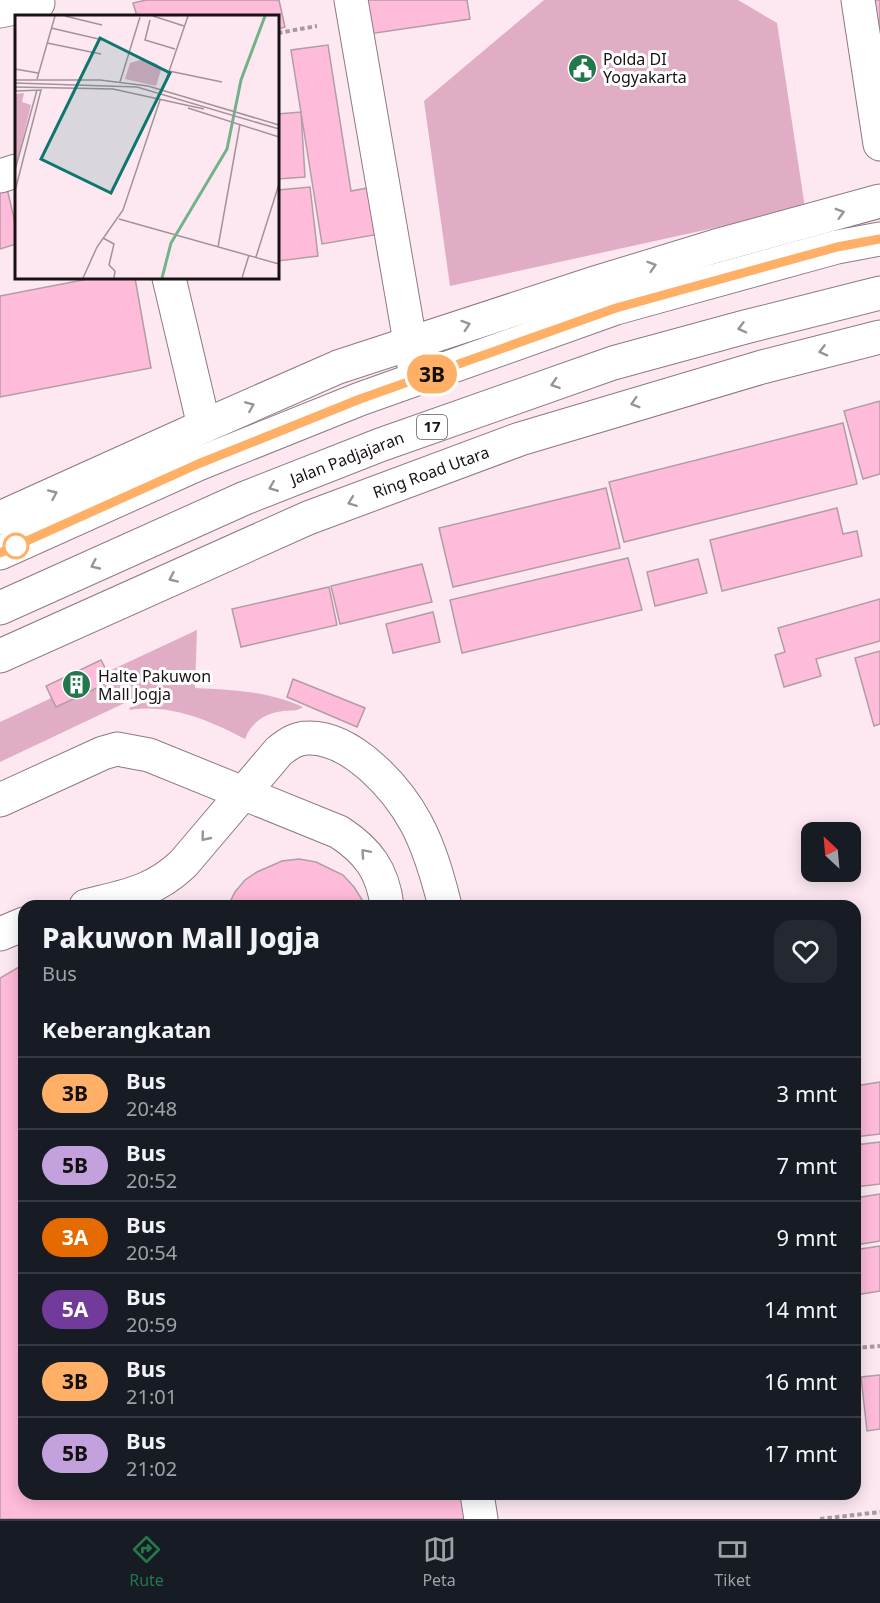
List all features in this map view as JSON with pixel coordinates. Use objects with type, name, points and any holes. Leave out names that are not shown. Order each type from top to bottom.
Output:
[{"type":"main road","points":[[351,0],[416,380]]},
{"type":"main road","points":[[858,0],[880,144]]},
{"type":"main road","points":[[0,11],[38,3]]},
{"type":"main road","points":[[0,176],[15,171]]},
{"type":"main road","points":[[0,518],[338,368],[595,283],[716,246],[880,201]]},
{"type":"main road","points":[[0,553],[198,464],[360,399],[616,308],[837,247],[880,239]]},
{"type":"main road","points":[[169,279],[204,426]]},
{"type":"main road","name":"Jalan Padjajaran","points":[[0,608],[245,498],[380,445],[613,363],[880,293]]},
{"type":"main road","name":"Ring Road Utara","points":[[0,656],[308,518],[520,439],[762,367],[880,337]]},
{"type":"main road","points":[[110,900],[138,893],[170,877],[279,751],[291,741],[306,738],[324,740],[358,757],[395,791],[416,823],[430,853],[443,900]]},
{"type":"main road","points":[[0,800],[103,753],[117,749],[149,755],[339,832],[369,856],[380,876],[386,900]]},
{"type":"main road","points":[[0,934],[18,926]]},
{"type":"main road","points":[[478,1500],[481,1519]]},
{"type":"path","points":[[861,1348],[880,1346]]},
{"type":"path","points":[[820,1519],[880,1512]]},
{"type":"shaded area","points":[[544,0],[738,0],[777,23],[805,208],[450,286],[424,101]]},
{"type":"shaded area","points":[[197,630],[195,688],[263,694],[303,707],[265,716],[255,723],[245,739],[204,720],[175,711],[145,708],[130,710],[129,708],[148,701],[164,698],[162,691],[131,700],[0,762],[0,722]]},
{"type":"building","points":[[146,0],[279,0],[285,27],[279,29],[279,15],[137,15],[133,3]]},
{"type":"building","points":[[357,0],[467,0],[470,19],[362,35]]},
{"type":"building","points":[[872,0],[880,0],[880,27],[878,27]]},
{"type":"building","points":[[328,45],[351,191],[378,186],[386,233],[322,244],[291,50]]},
{"type":"building","points":[[301,112],[305,177],[279,179],[279,114]]},
{"type":"building","points":[[6,184],[15,223],[15,244],[0,249],[0,186]]},
{"type":"building","points":[[310,187],[318,256],[279,261],[279,190]]},
{"type":"building","points":[[88,279],[135,279],[151,368],[0,397],[0,296]]},
{"type":"building","points":[[880,401],[880,474],[863,479],[844,411]]},
{"type":"building","points":[[843,423],[857,484],[624,542],[609,482]]},
{"type":"building","points":[[606,488],[620,548],[453,587],[439,528]]},
{"type":"building","points":[[837,508],[843,534],[857,531],[862,556],[722,591],[710,540]]},
{"type":"building","points":[[628,558],[642,610],[462,653],[450,600]]},
{"type":"building","points":[[698,559],[707,593],[655,606],[647,572]]},
{"type":"building","points":[[422,564],[432,602],[340,624],[331,586]]},
{"type":"building","points":[[329,587],[337,625],[241,647],[232,609]]},
{"type":"building","points":[[880,599],[880,641],[816,659],[821,676],[784,687],[775,655],[785,652],[778,628]]},
{"type":"building","points":[[433,612],[440,642],[393,653],[386,624]]},
{"type":"building","points":[[880,651],[880,724],[874,726],[855,658]]},
{"type":"building","name":"Halte Pakuwon Mall Jogja","points":[[101,660],[112,681],[56,707],[46,686]]},
{"type":"building","points":[[293,679],[365,708],[357,727],[287,697]]},
{"type":"building","points":[[299,859],[316,862],[343,875],[362,900],[231,900],[245,880],[282,861]]},
{"type":"building","points":[[18,968],[18,1500],[468,1500],[472,1519],[0,1519],[0,978]]},
{"type":"building","points":[[880,1082],[880,1134],[861,1136],[861,1085]]},
{"type":"building","points":[[880,1142],[880,1184],[861,1186],[861,1144]]},
{"type":"building","points":[[880,1194],[880,1241],[861,1244],[861,1197]]},
{"type":"building","points":[[880,1246],[880,1291],[861,1294],[861,1249]]},
{"type":"building","points":[[880,1375],[880,1429],[867,1431],[861,1377]]},
{"type":"bus line","name":"3B","points":[[0,553],[198,464],[360,399],[616,308],[837,247],[880,239]]},
{"type":"place","name":"Polda DI Yogyakarta","points":[[582,68]]},
{"type":"place","name":"Halte Pakuwon Mall Jogja","points":[[77,685]]}]
